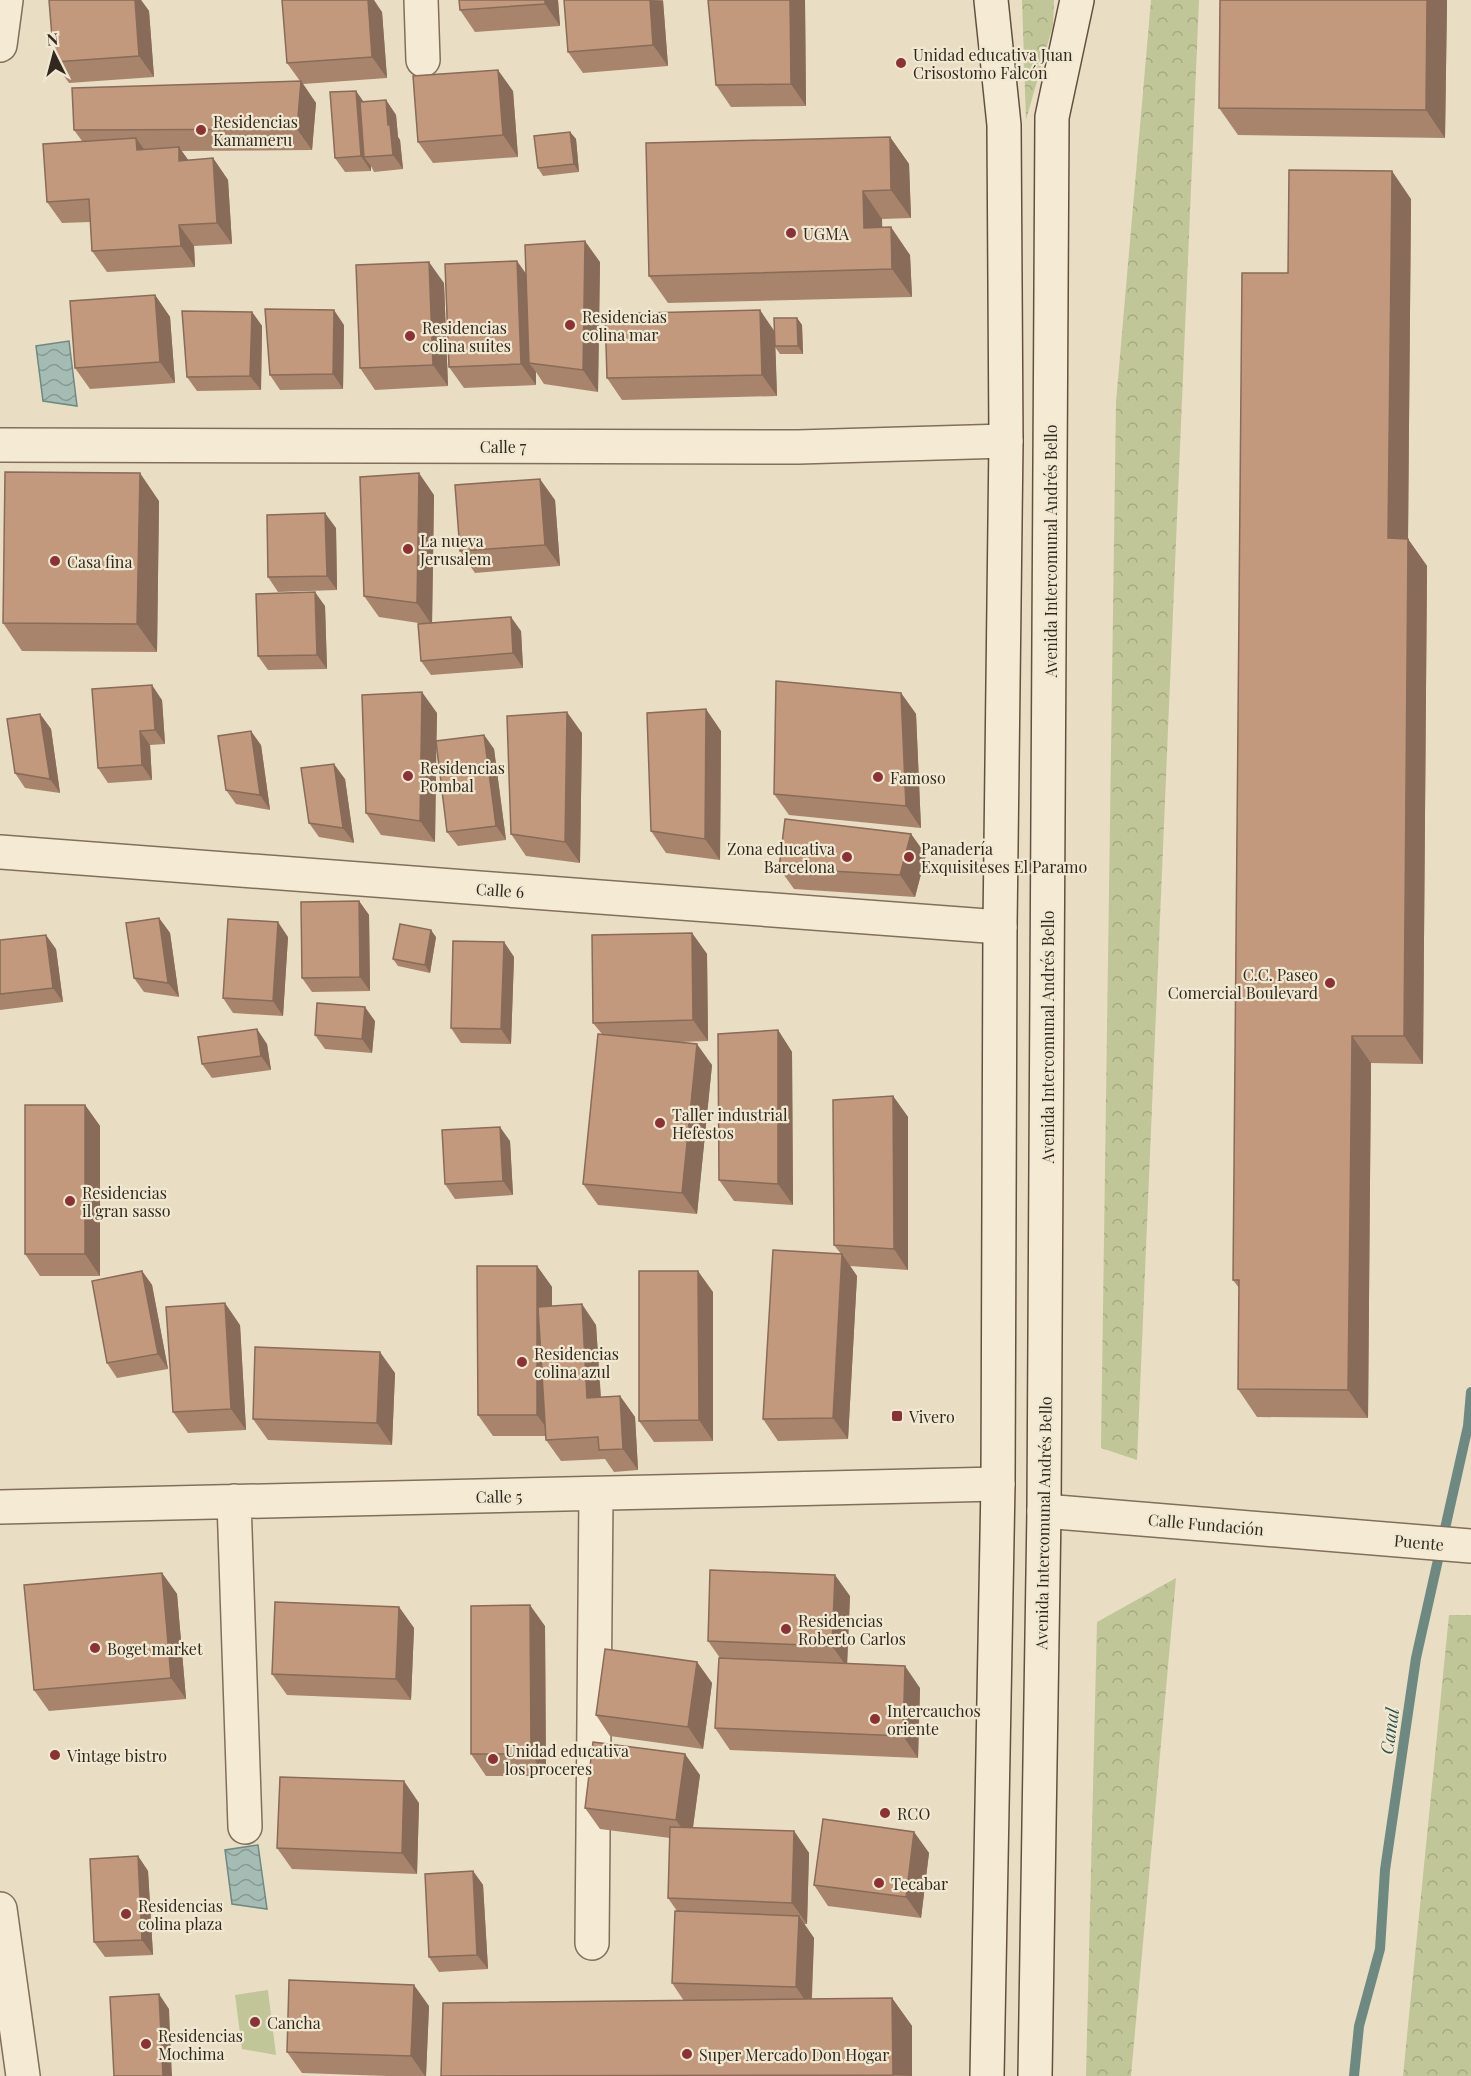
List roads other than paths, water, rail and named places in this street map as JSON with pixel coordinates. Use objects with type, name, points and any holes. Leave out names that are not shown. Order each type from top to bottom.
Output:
[{"type":"street","points":[[0,45],[6,0]]},
{"type":"street","points":[[421,0],[423,60]]},
{"type":"street","points":[[987,2076],[998,1484],[1000,927],[1006,441],[1004,125],[991,0]]},
{"type":"street","name":"Avenida Intercomunal Andrés Bello","points":[[1035,2076],[1044,1511],[1052,117],[1077,0]]},
{"type":"street","name":"Calle 7","points":[[0,445],[798,447],[1006,441]]},
{"type":"street","name":"Calle 6","points":[[0,852],[1000,927]]},
{"type":"street","name":"Calle 5","points":[[0,1507],[998,1484]]},
{"type":"street","points":[[592,1943],[596,1494]]},
{"type":"street","points":[[234,1501],[245,1827]]},
{"type":"street","name":"Calle Fundación","points":[[1044,1511],[1368,1538]]},
{"type":"street","name":"Puente","points":[[1368,1538],[1471,1546]]},
{"type":"street","points":[[0,1909],[23,2076]]},
{"type":"water","points":[[69,341],[77,406],[43,401],[36,346]]},
{"type":"water","points":[[258,1845],[267,1909],[232,1904],[225,1850]]},
{"type":"waterway","name":"Canal","points":[[1354,2076],[1359,2026],[1380,1949],[1385,1870],[1416,1658],[1468,1426],[1471,1392]]},
{"type":"place","name":"Unidad educativa Juan Crisostomo Falcón","points":[[901,63]]},
{"type":"place","name":"Residencias Kamameru","points":[[201,130]]},
{"type":"place","name":"UGMA","points":[[791,233]]},
{"type":"place","name":"Residencias colina mar","points":[[570,325]]},
{"type":"place","name":"Residencias colina suites","points":[[410,336]]},
{"type":"place","name":"La nueva Jerusalem","points":[[408,549]]},
{"type":"place","name":"Casa fina","points":[[55,561]]},
{"type":"place","name":"Residencias Pombal","points":[[408,776]]},
{"type":"place","name":"Famoso","points":[[878,777]]},
{"type":"place","name":"Zona educativa Barcelona","points":[[847,857]]},
{"type":"place","name":"Panadería Exquisiteses El Paramo","points":[[909,857]]},
{"type":"place","name":"C.C. Paseo Comercial Boulevard","points":[[1330,983]]},
{"type":"place","name":"Taller industrial Hefestos","points":[[660,1123]]},
{"type":"place","name":"Residencias il gran sasso","points":[[70,1201]]},
{"type":"place","name":"Residencias colina azul","points":[[522,1362]]},
{"type":"place","name":"Vivero","points":[[897,1416]]},
{"type":"place","name":"Residencias Roberto Carlos","points":[[786,1629]]},
{"type":"place","name":"Boget market","points":[[95,1648]]},
{"type":"place","name":"Intercauchos oriente","points":[[875,1719]]},
{"type":"place","name":"Vintage bistro","points":[[55,1755]]},
{"type":"place","name":"Unidad educativa los proceres","points":[[493,1759]]},
{"type":"place","name":"RCO","points":[[885,1813]]},
{"type":"place","name":"Tecabar","points":[[879,1883]]},
{"type":"place","name":"Residencias colina plaza","points":[[126,1914]]},
{"type":"place","name":"Cancha","points":[[255,2022]]},
{"type":"place","name":"Residencias Mochima","points":[[146,2044]]},
{"type":"place","name":"Super Mercado Don Hogar","points":[[687,2054]]}]
